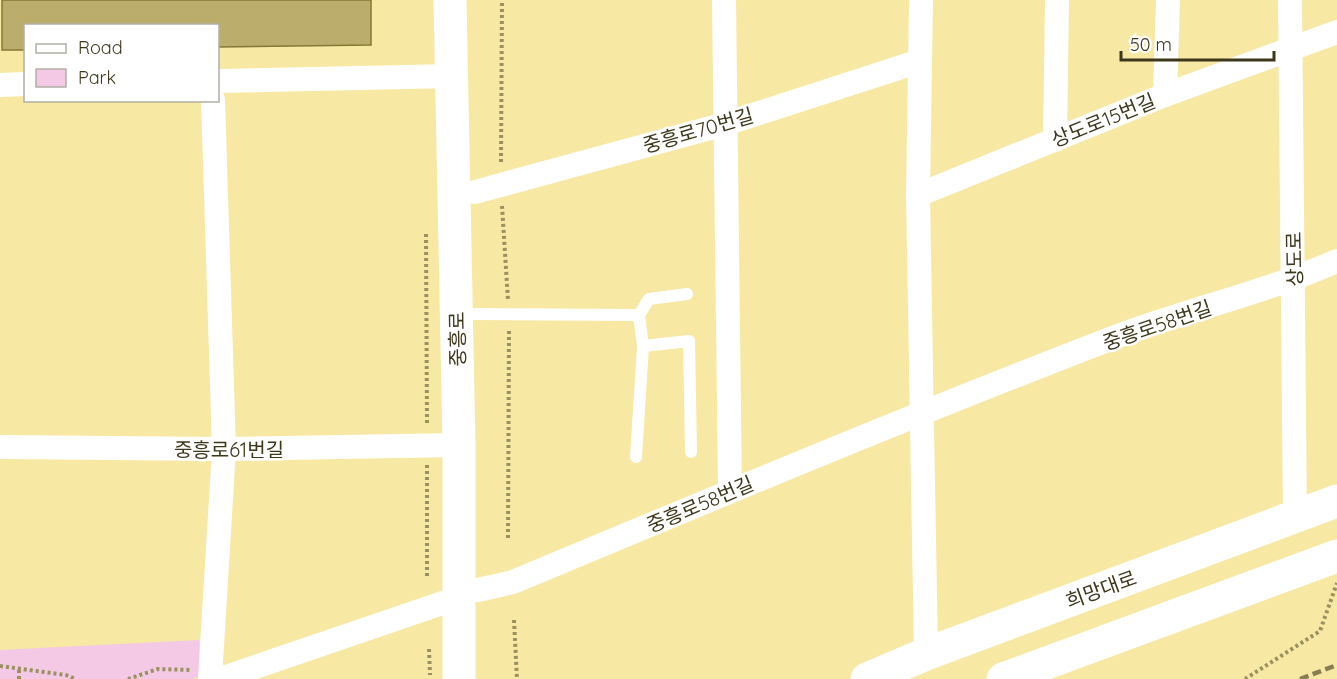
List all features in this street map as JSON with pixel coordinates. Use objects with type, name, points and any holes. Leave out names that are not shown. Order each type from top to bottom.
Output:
[{"type":"main road","name":"중흥로","points":[[450,0],[459,445],[469,594],[482,679]]},
{"type":"main road","name":"중흥로","points":[[459,679],[469,594],[475,314],[488,188],[472,0]]},
{"type":"main road","name":"희망대로","points":[[867,679],[926,654],[1337,501]]},
{"type":"main road","points":[[1003,679],[1337,556]]},
{"type":"street","points":[[724,0],[730,491]]},
{"type":"street","points":[[921,0],[918,195],[926,654]]},
{"type":"street","points":[[1055,140],[1057,0]]},
{"type":"street","points":[[1165,95],[1168,0]]},
{"type":"street","name":"상도로","points":[[1290,0],[1289,49],[1295,280],[1295,518]]},
{"type":"street","name":"상도로15번길","points":[[918,195],[1165,95],[1337,32]]},
{"type":"street","name":"중흥로70번길","points":[[488,188],[725,124],[920,61]]},
{"type":"street","points":[[219,81],[453,76]]},
{"type":"street","points":[[0,85],[24,84]]},
{"type":"street","points":[[203,675],[224,449],[213,102]]},
{"type":"street","name":"중흥로58번길","points":[[220,679],[469,594],[513,582],[730,491],[1121,335],[1295,280],[1337,261]]},
{"type":"street","name":"중흥로61번길","points":[[0,447],[224,449],[459,445]]},
{"type":"lane","points":[[636,457],[643,346],[639,315],[649,299],[687,294]]},
{"type":"lane","points":[[475,314],[639,315]]},
{"type":"lane","points":[[643,346],[690,341],[691,452]]},
{"type":"path","points":[[502,0],[488,188],[509,315],[508,538]]},
{"type":"path","points":[[426,231],[427,576]]},
{"type":"path","points":[[1245,679],[1320,631],[1337,583]]},
{"type":"path","points":[[514,620],[517,679]]},
{"type":"path","points":[[429,649],[431,679]]},
{"type":"path","points":[[0,666],[75,679]]},
{"type":"path","points":[[19,668],[19,679]]},
{"type":"path","points":[[128,679],[158,669],[203,675]]},
{"type":"green space","points":[[199,640],[202,675],[192,679],[0,679],[0,650]]},
{"type":"building","points":[[2,0],[371,0],[371,45],[219,47],[219,24],[24,24],[24,50],[2,50]]},
{"type":"railway","points":[[1300,679],[1337,665]]}]
